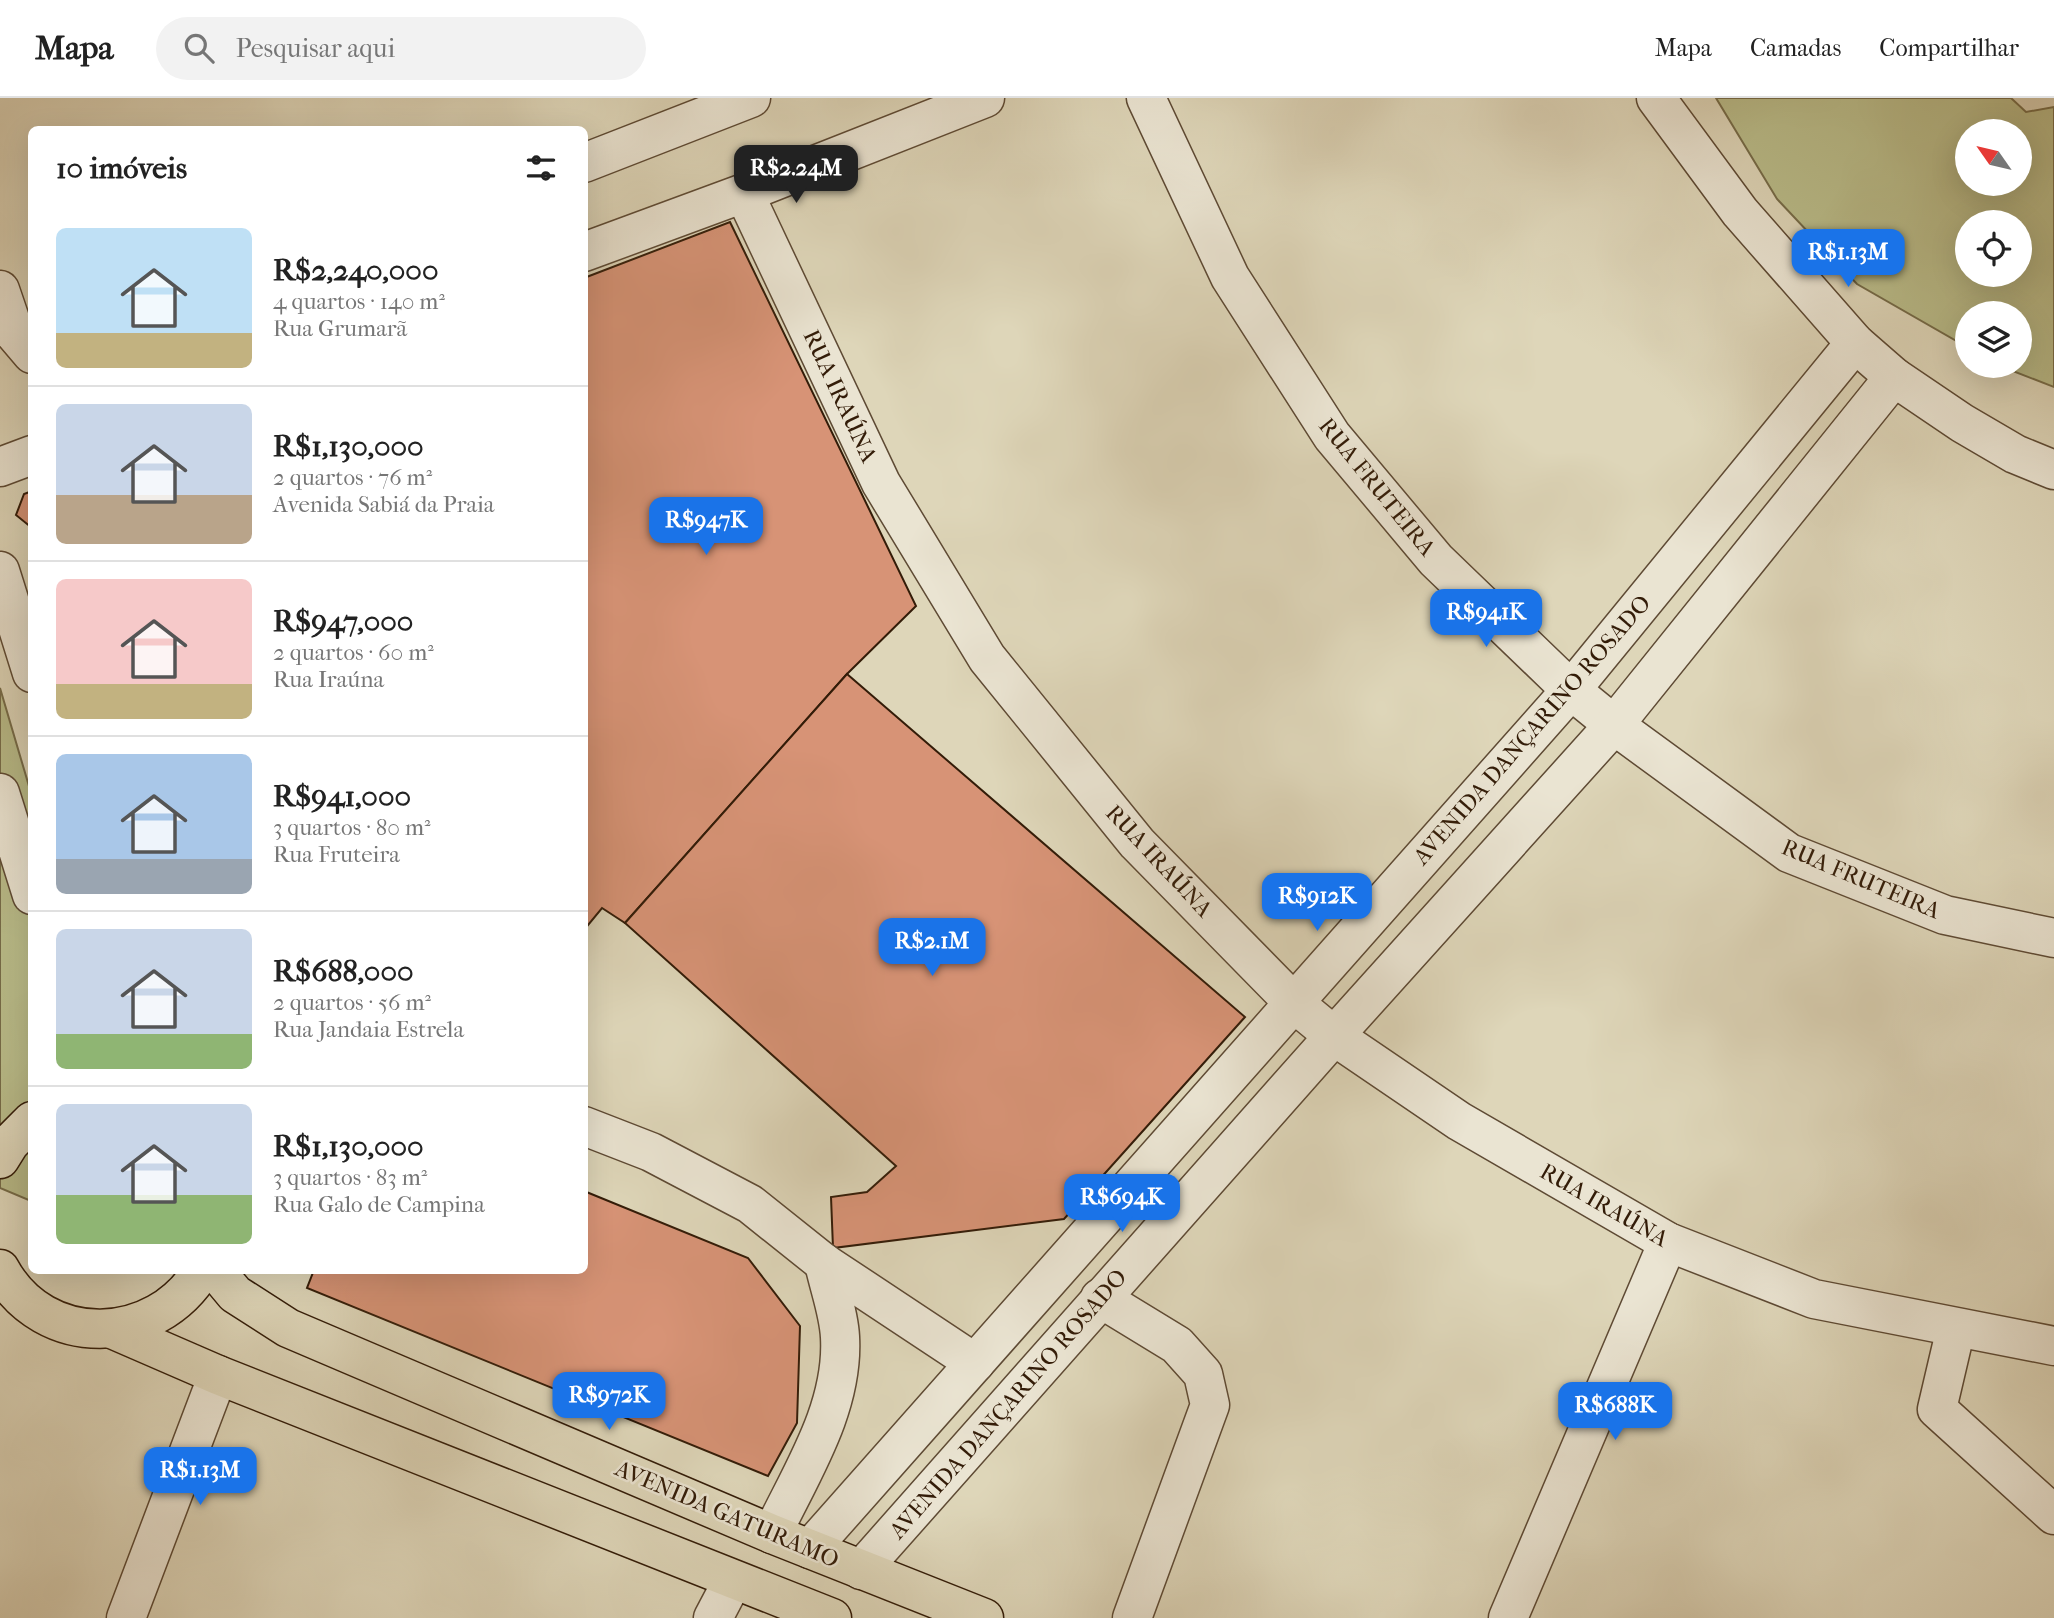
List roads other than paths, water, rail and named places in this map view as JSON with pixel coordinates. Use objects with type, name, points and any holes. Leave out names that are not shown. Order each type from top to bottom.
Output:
[{"type":"main road","points":[[0,1159],[28,1119]]},
{"type":"main road","points":[[3,1277],[42,1313],[64,1323],[88,1329],[112,1329],[136,1325],[158,1315],[178,1301],[199,1274]]},
{"type":"main road","name":"AVENIDA GATURAMO","points":[[218,1274],[235,1294],[288,1328],[772,1534],[984,1618]]},
{"type":"main road","points":[[112,1329],[218,1375],[832,1618]]},
{"type":"street","points":[[588,161],[751,98]]},
{"type":"street","points":[[588,251],[744,193],[985,98]]},
{"type":"street","name":"RUA FRUTEIRA","points":[[1146,98],[1230,277],[1332,436],[1436,560],[1571,690],[1789,853],[1945,915],[2054,938]]},
{"type":"street","points":[[1656,98],[1740,212],[1855,343],[1894,377],[1962,423],[2015,454],[2054,470]]},
{"type":"street","name":"RUA IRAÚNA","points":[[744,193],[881,483],[987,658],[1137,843],[1294,1003],[1334,1036],[1459,1121],[1668,1242],[1814,1299],[2054,1346]]},
{"type":"street","points":[[0,290],[15,334],[28,349]]},
{"type":"street","name":"AVENIDA DANÇARINO ROSADO","points":[[810,1549],[1571,690],[1855,343]]},
{"type":"street","name":"AVENIDA DANÇARINO ROSADO","points":[[860,1570],[1614,724],[1894,377]]},
{"type":"street","points":[[0,467],[28,456]]},
{"type":"street","points":[[0,571],[28,660]]},
{"type":"street","points":[[0,793],[28,882]]},
{"type":"street","points":[[588,1128],[651,1152],[750,1204],[824,1263],[975,1363]]},
{"type":"street","points":[[1083,1240],[1112,1286],[1177,1345],[1203,1374],[1210,1405],[1132,1618]]},
{"type":"street","points":[[1507,1618],[1668,1242]]},
{"type":"street","points":[[772,1534],[823,1429],[836,1385],[840,1336],[824,1263]]},
{"type":"street","points":[[1956,1328],[1937,1409],[2054,1515]]},
{"type":"street","points":[[126,1618],[218,1375]]},
{"type":"street","points":[[713,1618],[733,1580]]}]
